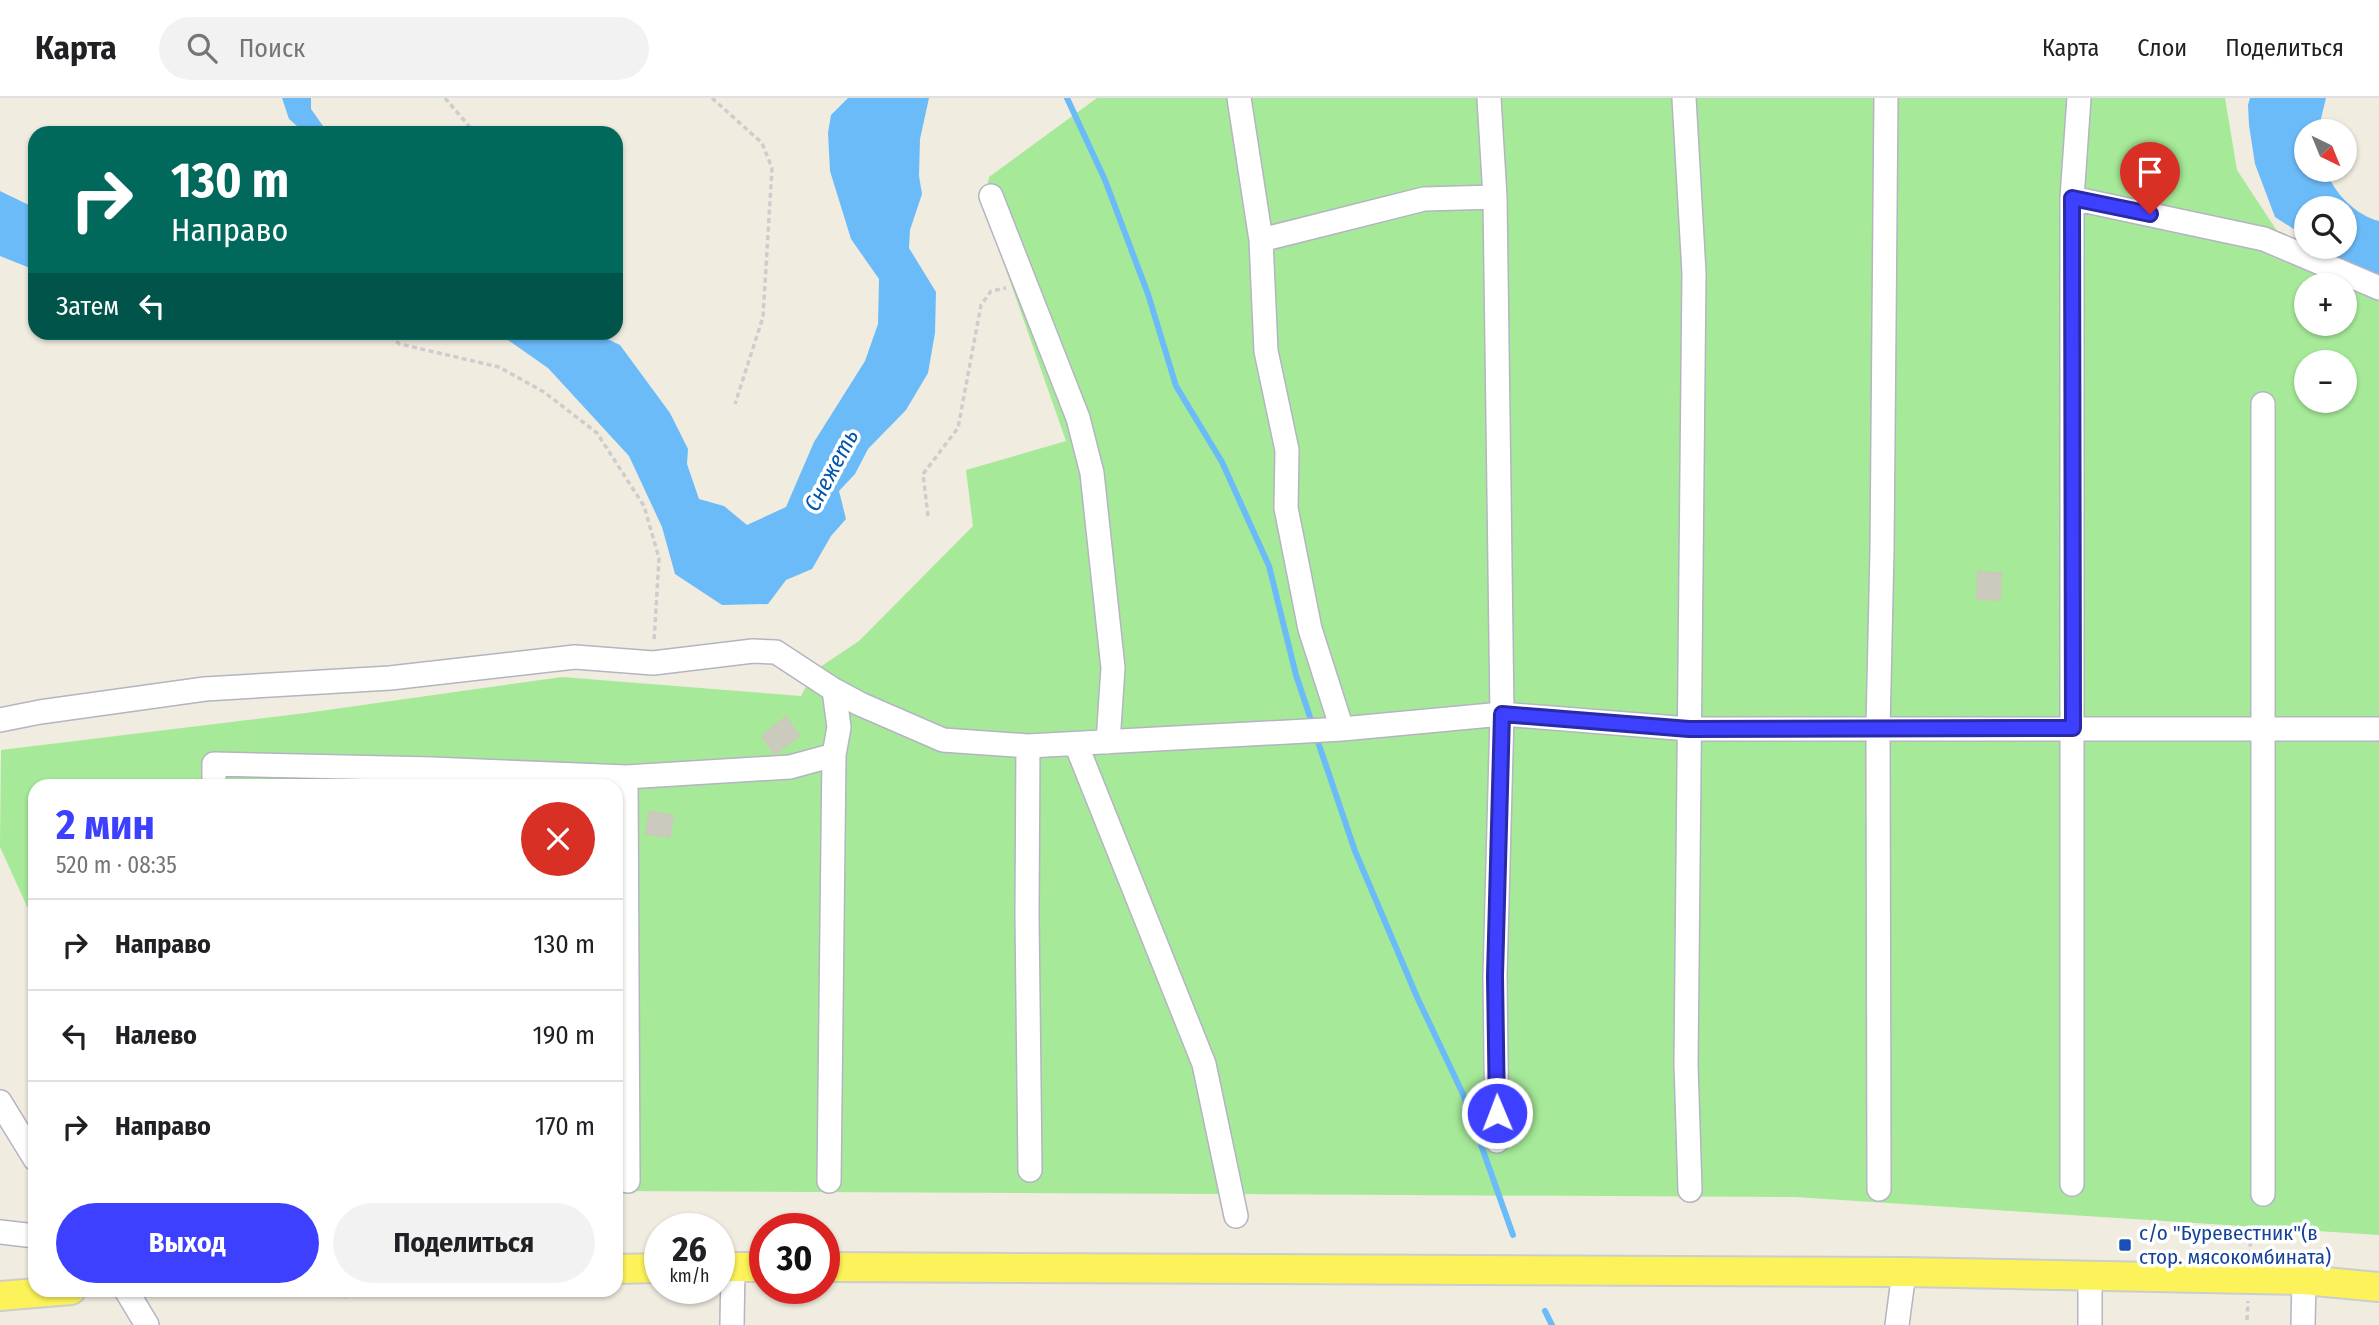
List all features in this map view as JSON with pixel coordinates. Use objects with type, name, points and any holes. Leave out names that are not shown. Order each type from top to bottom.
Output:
[{"type":"main road","points":[[840,1267],[1904,1272],[2304,1280],[2379,1287]]},
{"type":"main road","points":[[623,1269],[644,1268]]},
{"type":"main road","points":[[0,1296],[28,1294]]},
{"type":"street","points":[[1239,98],[1261,240],[1266,351],[1287,450],[1286,508],[1310,629],[1342,729]]},
{"type":"street","points":[[1489,98],[1495,197],[1502,714],[1495,976],[1497,1141]]},
{"type":"street","points":[[1684,98],[1694,273],[1686,1064],[1690,1190]]},
{"type":"street","points":[[1879,1189],[1878,728],[1886,98]]},
{"type":"street","points":[[2072,1184],[2072,198],[2079,98]]},
{"type":"street","points":[[991,196],[1078,418],[1092,473],[1113,668],[1108,742]]},
{"type":"street","points":[[1261,240],[1424,199],[1495,197]]},
{"type":"street","points":[[2072,198],[2264,239],[2379,288]]},
{"type":"street","points":[[2263,404],[2263,1194]]},
{"type":"street","points":[[0,720],[205,689],[390,678],[575,657],[653,663],[753,651],[776,652],[860,704],[943,740],[1028,746],[1342,729],[1502,714],[1689,729],[2379,729]]},
{"type":"street","points":[[829,1181],[834,755],[839,727],[834,690]]},
{"type":"street","points":[[1076,744],[1204,1064],[1236,1216]]},
{"type":"street","points":[[1028,746],[1030,1170]]},
{"type":"street","points":[[214,779],[214,764],[432,777],[626,777],[790,767],[834,755]]},
{"type":"street","points":[[626,777],[628,1181]]},
{"type":"street","points":[[0,1102],[28,1148]]},
{"type":"street","points":[[0,1232],[28,1235]]},
{"type":"street","points":[[1897,1325],[1904,1272]]},
{"type":"street","points":[[2090,1276],[2090,1325]]},
{"type":"street","points":[[2303,1325],[2304,1280]]},
{"type":"street","points":[[130,1297],[148,1325]]},
{"type":"street","points":[[730,1304],[732,1325]]},
{"type":"path","points":[[445,98],[469,126]]},
{"type":"path","points":[[712,98],[762,143],[772,168],[763,317],[735,404]]},
{"type":"path","points":[[928,516],[923,474],[958,428],[981,305],[992,291],[1025,284]]},
{"type":"path","points":[[393,340],[400,345],[499,367],[544,392],[597,433],[644,506],[659,558],[653,663]]},
{"type":"green space","points":[[1097,98],[2225,98],[2237,170],[2279,234],[2294,242],[2294,259],[2326,259],[2353,273],[2294,273],[2294,336],[2357,336],[2357,275],[2379,287],[2379,1235],[1795,1197],[623,1191],[623,779],[28,779],[28,909],[0,847],[1,750],[306,713],[562,677],[801,696],[814,671],[859,641],[973,526],[966,470],[1066,441],[984,207],[989,177]]},
{"type":"water","points":[[282,98],[311,98],[311,109],[323,126],[297,126],[289,119]]},
{"type":"water","name":"Снежеть","points":[[848,98],[929,98],[920,139],[919,176],[922,194],[910,230],[909,248],[936,292],[935,333],[928,373],[906,410],[868,449],[855,474],[839,491],[846,519],[831,536],[812,569],[786,580],[768,604],[722,605],[675,574],[662,527],[629,456],[548,368],[508,340],[610,340],[620,345],[670,413],[688,449],[687,464],[699,499],[724,506],[747,525],[786,507],[814,442],[865,361],[878,324],[879,279],[851,239],[830,171],[828,133],[831,115]]},
{"type":"water","points":[[2250,98],[2326,98],[2321,119],[2294,119],[2294,182],[2332,182],[2342,196],[2294,196],[2294,229],[2275,217],[2255,164],[2248,105]]},
{"type":"water","points":[[0,191],[28,205],[28,267],[0,256]]},
{"type":"water","points":[[2357,210],[2379,221],[2379,279],[2361,273],[2339,259],[2357,259]]},
{"type":"building","points":[[1978,572],[2001,573],[2000,600],[1977,599]]},
{"type":"building","points":[[786,717],[799,736],[775,754],[762,736]]},
{"type":"building","points":[[649,812],[673,815],[670,837],[646,834]]},
{"type":"waterway","points":[[1067,98],[1105,180],[1148,294],[1176,386],[1222,462],[1269,566],[1296,675],[1313,726]]},
{"type":"waterway","points":[[1316,736],[1355,851],[1417,997],[1463,1094],[1513,1235]]},
{"type":"waterway","points":[[1545,1311],[1552,1325]]},
{"type":"place","name":"с/о \"Буревестник\"(в стор. мясокомбината)","points":[[2125,1245]]},
{"type":"route","points":[[1497,1113],[1495,976],[1502,714],[1689,729],[2073,728],[2072,198],[2150,214]]}]
